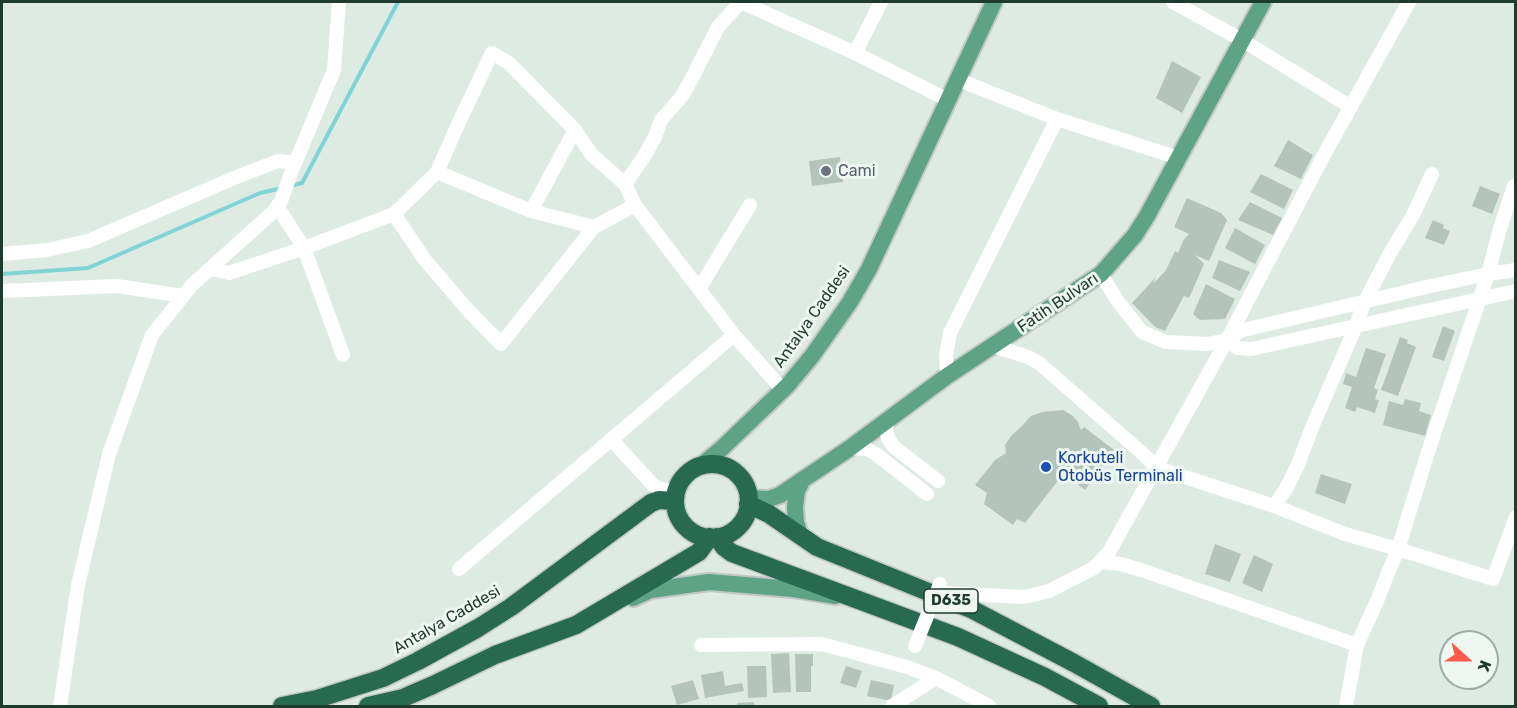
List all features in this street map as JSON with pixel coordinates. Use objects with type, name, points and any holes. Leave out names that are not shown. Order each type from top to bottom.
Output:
[{"type":"highway","points":[[368,706],[403,698],[495,655],[578,624],[699,552],[714,537],[728,533],[738,526],[745,516],[748,501],[743,482],[731,469],[720,465],[702,465],[687,474],[679,483],[676,497]]},
{"type":"highway","name":"D635","points":[[676,497],[677,513],[688,528],[698,535],[714,537],[732,553],[958,637],[1044,677],[1099,706]]},
{"type":"highway","name":"Antalya Caddesi","points":[[282,706],[317,699],[383,678],[418,661],[511,607],[651,503],[676,497]]},
{"type":"highway","name":"D635","points":[[748,501],[817,547],[934,588],[1151,706]]},
{"type":"main road","name":"Antalya Caddesi","points":[[702,465],[783,390],[812,356],[850,302],[869,269],[994,2]]},
{"type":"main road","name":"Fatih Bulvarı","points":[[748,501],[769,499],[780,495],[850,448],[947,376],[1101,274],[1135,235],[1147,216],[1263,2]]},
{"type":"main road","points":[[800,535],[795,507],[797,491],[803,479]]},
{"type":"main road","points":[[578,624],[651,590],[709,582],[793,589],[859,600]]},
{"type":"street","points":[[60,706],[78,585],[109,454],[152,335],[192,285],[279,204],[334,70],[339,2]]},
{"type":"street","points":[[625,184],[645,155],[661,120],[686,88],[718,27],[741,2],[855,53],[948,100]]},
{"type":"street","points":[[855,53],[881,2]]},
{"type":"street","points":[[1173,2],[1242,40],[1351,107]]},
{"type":"street","points":[[915,646],[934,588],[1025,597],[1049,591],[1094,568],[1109,552],[1227,340],[1409,2]]},
{"type":"street","points":[[209,269],[230,273],[394,214],[437,172],[492,53],[509,63],[575,130],[591,154],[625,184],[635,205],[734,335],[783,390]]},
{"type":"street","points":[[959,80],[1057,119],[1179,158]]},
{"type":"street","points":[[947,376],[946,355],[950,333],[1057,119]]},
{"type":"street","points":[[531,211],[575,130]]},
{"type":"street","points":[[2,254],[47,250],[88,241],[278,161],[294,166]]},
{"type":"street","points":[[437,172],[531,211],[594,227]]},
{"type":"street","points":[[1274,506],[1297,467],[1364,303],[1413,215],[1432,174]]},
{"type":"street","points":[[1346,706],[1357,645],[1398,549],[1488,274],[1514,186]]},
{"type":"street","points":[[279,204],[304,248],[343,355]]},
{"type":"street","points":[[394,214],[425,260],[501,344],[594,227],[635,205]]},
{"type":"street","points":[[699,289],[750,205]]},
{"type":"street","points":[[1101,274],[1117,300],[1142,332],[1166,342],[1208,344],[1227,340],[1248,329],[1488,274],[1515,270]]},
{"type":"street","points":[[2,291],[117,286],[183,296]]},
{"type":"street","points":[[1227,340],[1238,348],[1251,349],[1515,291]]},
{"type":"street","points":[[459,569],[734,335]]},
{"type":"street","points":[[994,346],[1039,363],[1142,453],[1156,468],[1274,506],[1345,534],[1493,579],[1515,517]]},
{"type":"street","points":[[888,419],[886,429],[888,438],[894,447],[938,481]]},
{"type":"street","points":[[611,439],[653,485],[676,497]]},
{"type":"street","points":[[850,448],[867,449],[876,454],[927,494]]},
{"type":"street","points":[[1100,562],[1120,564],[1144,571],[1357,645]]},
{"type":"street","points":[[701,645],[822,645],[907,667],[936,678],[989,706]]},
{"type":"street","points":[[891,706],[936,678]]},
{"type":"building","points":[[1172,61],[1201,77],[1182,113],[1156,98]]},
{"type":"building","points":[[1288,140],[1313,155],[1301,179],[1274,166]]},
{"type":"building","name":"Cami","points":[[840,157],[843,182],[812,186],[809,161]]},
{"type":"building","points":[[1261,174],[1293,190],[1284,209],[1250,192]]},
{"type":"building","points":[[1480,186],[1500,194],[1492,214],[1472,206]]},
{"type":"building","points":[[1187,198],[1221,213],[1227,220],[1209,261],[1195,255],[1204,264],[1189,298],[1184,296],[1165,331],[1155,327],[1132,303],[1156,277],[1153,284],[1166,270],[1175,251],[1178,253],[1184,239],[1189,234],[1174,227]]},
{"type":"building","points":[[1250,202],[1282,218],[1273,235],[1238,220]]},
{"type":"building","points":[[1433,220],[1450,231],[1444,245],[1425,238]]},
{"type":"building","points":[[1235,228],[1265,245],[1255,264],[1225,248]]},
{"type":"building","points":[[1219,260],[1250,272],[1240,291],[1212,278]]},
{"type":"building","points":[[1206,284],[1235,299],[1225,319],[1200,320],[1193,314]]},
{"type":"building","points":[[1443,326],[1455,331],[1444,361],[1432,357]]},
{"type":"building","points":[[1400,337],[1416,347],[1398,396],[1381,390]]},
{"type":"building","points":[[1366,348],[1386,354],[1374,388],[1378,390],[1375,399],[1379,400],[1375,413],[1357,407],[1355,412],[1345,408],[1352,387],[1343,384],[1346,373],[1356,377]]},
{"type":"building","points":[[1405,399],[1421,403],[1419,411],[1431,415],[1425,436],[1383,425],[1389,401],[1403,405]]},
{"type":"building","name":"Korkuteli Otobüs Terminali","points":[[1063,410],[1073,416],[1081,430],[1084,427],[1114,450],[1085,490],[1064,473],[1025,523],[1017,519],[1013,525],[984,504],[987,493],[975,485],[995,460],[1006,453],[1005,445],[1031,416],[1042,412]]},
{"type":"building","points":[[1321,474],[1352,484],[1345,504],[1315,493]]},
{"type":"building","points":[[1215,544],[1241,554],[1230,582],[1205,574]]},
{"type":"building","points":[[1254,555],[1273,564],[1262,592],[1242,583]]},
{"type":"building","points":[[789,653],[791,692],[773,693],[771,654]]},
{"type":"building","points":[[795,654],[813,654],[811,692],[796,692]]},
{"type":"building","points":[[747,666],[766,666],[767,697],[748,698]]},
{"type":"building","points":[[846,666],[862,671],[856,688],[840,683]]},
{"type":"building","points":[[723,671],[725,686],[742,683],[744,691],[705,698],[701,675]]},
{"type":"building","points":[[693,680],[699,699],[677,705],[671,686]]},
{"type":"building","points":[[871,680],[894,685],[891,701],[867,696]]},
{"type":"building","points":[[754,702],[754,706],[737,706],[737,703]]},
{"type":"waterway","points":[[290,186],[302,183],[398,2]]},
{"type":"waterway","points":[[2,274],[88,268],[260,193],[282,188]]},
{"type":"place","name":"Cami","points":[[826,171]]},
{"type":"place","name":"Korkuteli Otobüs Terminali","points":[[1046,467]]}]
